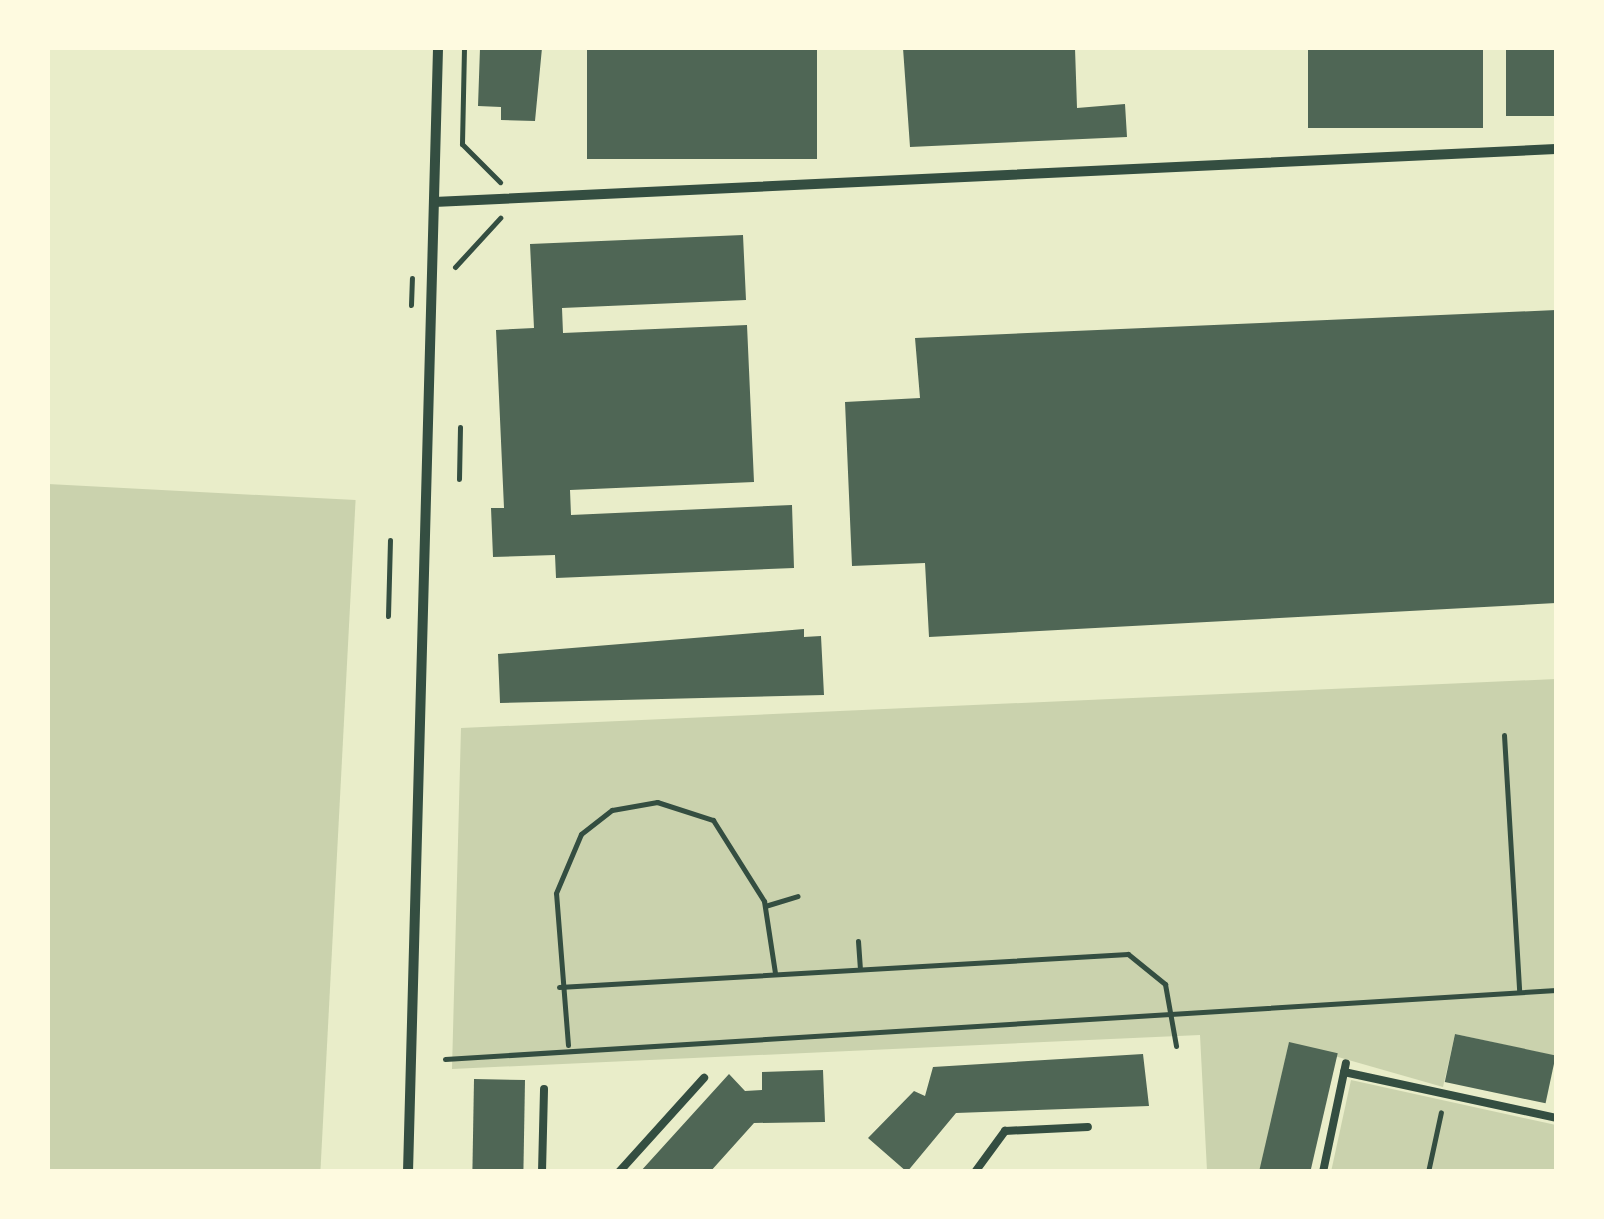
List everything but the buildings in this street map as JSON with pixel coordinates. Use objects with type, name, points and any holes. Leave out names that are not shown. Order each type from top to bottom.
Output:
[{"type":"street","points":[[408,1172],[438,48]]},
{"type":"street","points":[[434,202],[1556,149]]},
{"type":"lane","points":[[1323,1172],[1345,1068],[1556,1118]]},
{"type":"lane","points":[[618,1172],[704,1078]]},
{"type":"lane","points":[[542,1172],[544,1089]]},
{"type":"lane","points":[[975,1172],[1005,1131],[1088,1127]]},
{"type":"path","points":[[455,276],[455,262],[500,220],[500,178],[462,144],[464,48]]},
{"type":"path","points":[[459,479],[460,428]]},
{"type":"path","points":[[388,616],[390,540]]},
{"type":"path","points":[[1504,735],[1520,992]]},
{"type":"path","points":[[568,1045],[559,987],[556,893],[580,834],[612,810],[657,802],[713,820],[741,852],[765,906],[774,973]]},
{"type":"path","points":[[765,906],[798,896]]},
{"type":"path","points":[[858,940],[860,968]]},
{"type":"path","points":[[559,987],[1128,954],[1156,971],[1172,1008],[1176,1046]]},
{"type":"path","points":[[444,1058],[568,1045],[1172,1008],[1556,990]]},
{"type":"path","points":[[1428,1172],[1444,1094]]},
{"type":"green space","points":[[48,484],[356,500],[320,1172],[48,1172]]},
{"type":"green space","points":[[1556,679],[1556,1056],[1455,1034],[1443,1087],[1289,1043],[1261,1171],[1207,1171],[1200,1035],[452,1069],[461,728]]},
{"type":"green space","points":[[1351,1080],[1556,1125],[1556,1171],[1331,1172]]}]
